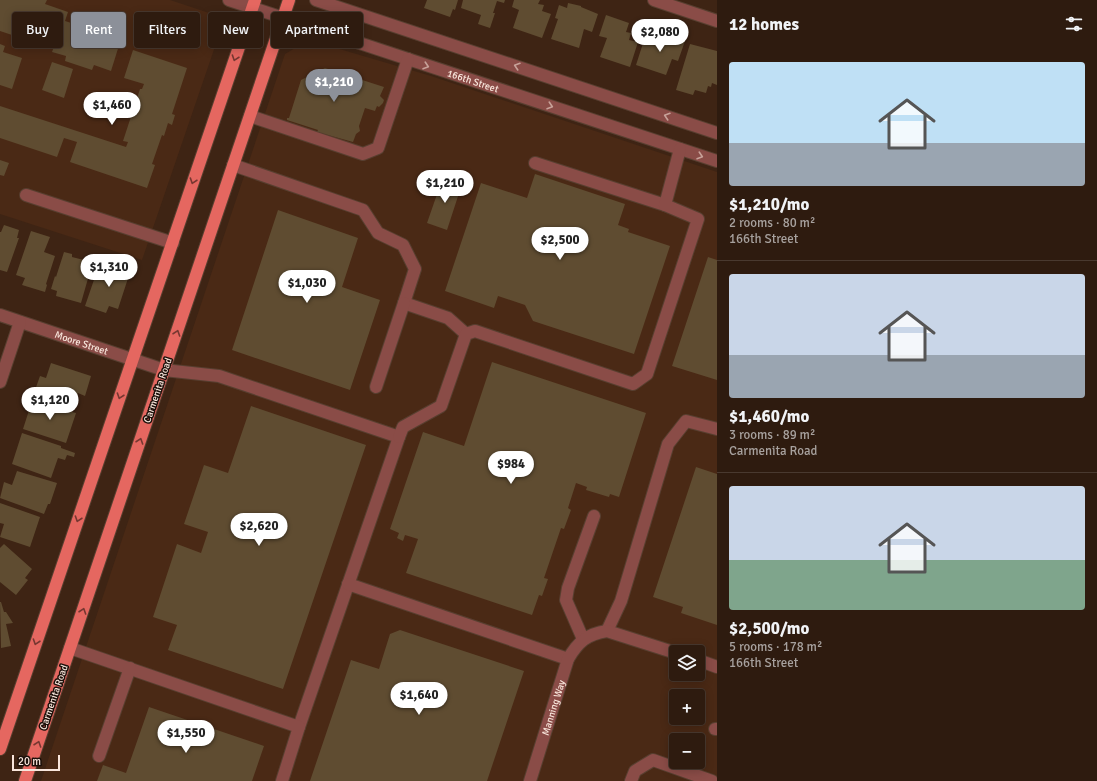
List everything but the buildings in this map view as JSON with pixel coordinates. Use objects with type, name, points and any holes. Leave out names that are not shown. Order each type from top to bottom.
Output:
[{"type":"main road","name":"Carmenita Road","points":[[285,12],[289,0]]},
{"type":"main road","points":[[0,749],[254,4]]},
{"type":"main road","name":"Carmenita Road","points":[[25,781],[273,48]]},
{"type":"street","name":"166th Street","points":[[228,0],[254,4],[271,12]]},
{"type":"street","points":[[316,0],[717,133]]},
{"type":"street","points":[[654,0],[717,21]]},
{"type":"street","name":"166th Street","points":[[363,44],[717,162]]},
{"type":"street","points":[[250,116],[363,154],[378,148],[408,59]]},
{"type":"street","points":[[665,205],[680,149]]},
{"type":"street","points":[[466,334],[475,331],[633,384],[647,374],[698,219],[665,205],[534,163]]},
{"type":"street","points":[[233,165],[363,210],[378,233],[403,245],[415,268],[376,387]]},
{"type":"street","points":[[26,195],[172,243]]},
{"type":"street","points":[[404,303],[448,318],[466,334]]},
{"type":"street","name":"Moore Street","points":[[0,315],[164,370],[219,376],[399,437]]},
{"type":"street","points":[[0,382],[20,322]]},
{"type":"street","points":[[282,781],[299,727],[403,427],[441,406],[466,334]]},
{"type":"street","points":[[607,631],[621,601],[668,444],[686,421],[717,430]]},
{"type":"street","points":[[594,516],[568,588],[566,600],[583,639],[598,632],[607,631],[669,651]]},
{"type":"street","points":[[348,584],[568,659]]},
{"type":"street","name":"Manning Way","points":[[530,781],[568,659],[575,647],[583,639]]},
{"type":"street","points":[[70,648],[299,727]]},
{"type":"street","points":[[705,662],[717,666]]},
{"type":"street","points":[[99,756],[130,668]]},
{"type":"street","points":[[631,781],[635,771],[653,760],[712,781]]},
{"type":"shaded area","points":[[0,0],[170,0],[208,13],[208,48],[215,48],[142,260],[0,214]]},
{"type":"shaded area","points":[[295,48],[336,48],[431,76],[717,172],[717,781],[41,781],[285,54]]}]
